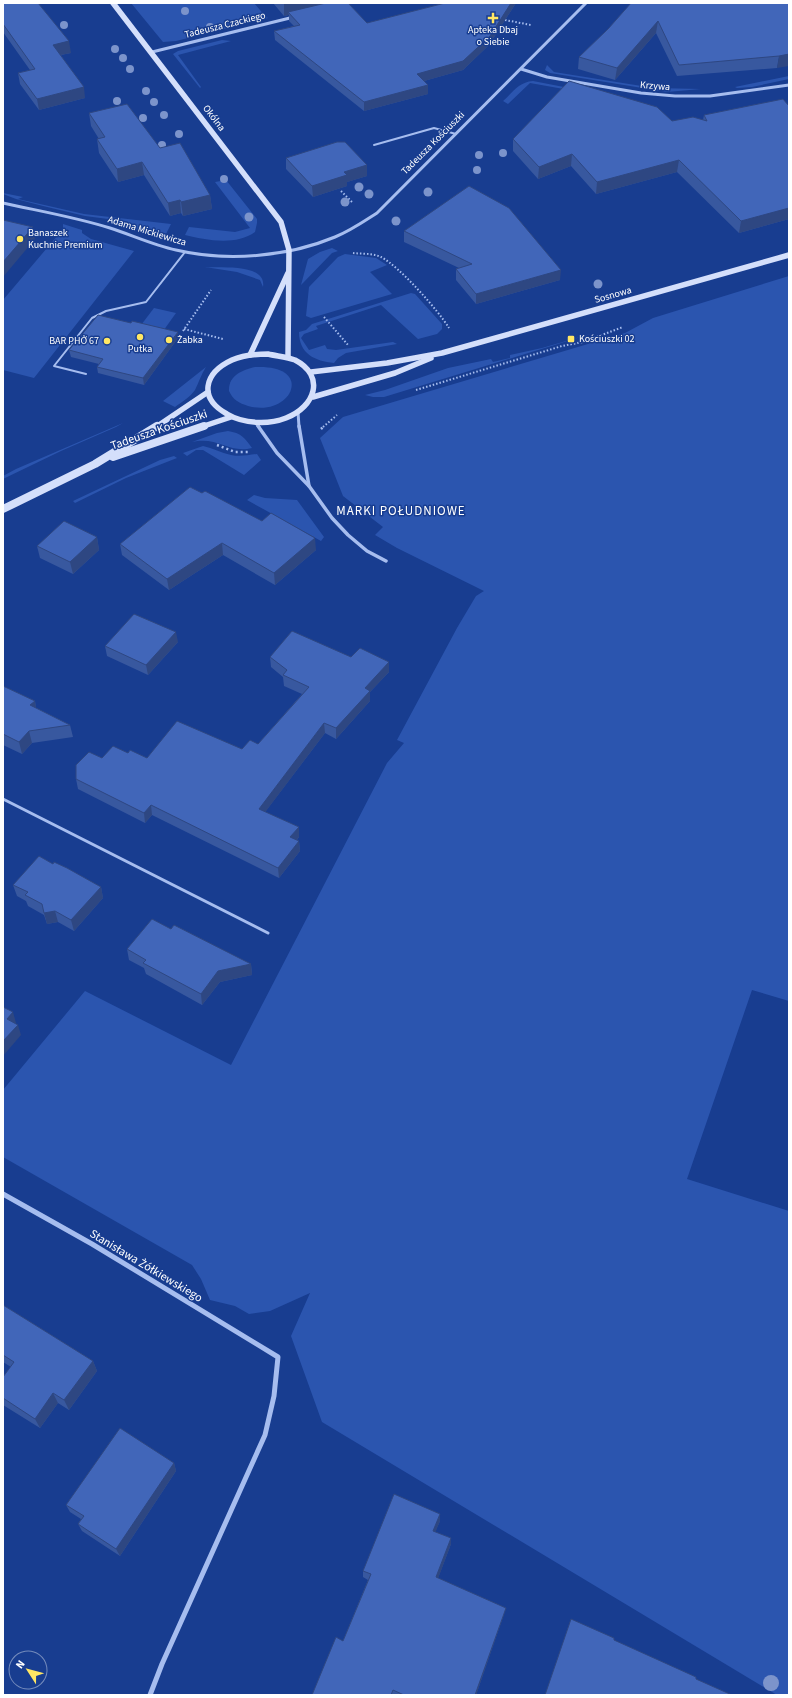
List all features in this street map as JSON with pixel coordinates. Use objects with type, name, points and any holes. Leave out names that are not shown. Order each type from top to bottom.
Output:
[{"type":"street","name":"Okólna","points":[[113,3],[281,222],[289,250]]},
{"type":"street","name":"Tadeusza Kościuszki","points":[[289,250],[331,238],[352,230],[364,223],[383,208],[586,3]]},
{"type":"street","name":"Tadeusza Czackiego","points":[[152,52],[295,16]]},
{"type":"street","name":"Krzywa","points":[[521,69],[547,78],[641,93],[675,96],[710,96],[789,85]]},
{"type":"street","name":"Adama Mickiewicza","points":[[3,203],[110,228],[184,252],[226,256],[256,255],[289,250]]},
{"type":"street","points":[[288,357],[289,250]]},
{"type":"street","name":"Sosnowa","points":[[311,372],[387,363],[442,353],[789,255]]},
{"type":"street","points":[[250,355],[288,272]]},
{"type":"street","name":"Sosnowa","points":[[313,397],[395,373],[442,353]]},
{"type":"street","points":[[268,354],[288,357],[297,361],[311,372],[316,386],[313,397],[306,406],[298,412],[278,420],[255,422],[231,417],[214,406],[208,392],[209,381],[219,368],[236,359],[250,355],[268,354]]},
{"type":"street","name":"Tadeusza Kościuszki","points":[[3,509],[95,464],[174,416],[208,392]]},
{"type":"street","points":[[298,412],[300,438],[309,486]]},
{"type":"street","name":"Tadeusza Kościuszki","points":[[95,464],[231,417]]},
{"type":"street","points":[[255,422],[277,454],[309,486],[332,518],[348,535],[367,551],[386,561]]},
{"type":"street","name":"Stanisława Żółkiewskiego","points":[[3,1194],[92,1244],[278,1357],[278,1380],[265,1435],[162,1664],[150,1695]]},
{"type":"lane","points":[[374,145],[434,128],[456,134]]},
{"type":"lane","points":[[86,374],[54,366],[92,318],[106,311],[146,302],[184,252]]},
{"type":"lane","points":[[3,799],[268,933]]},
{"type":"path","points":[[505,20],[531,25]]},
{"type":"path","points":[[341,191],[352,201]]},
{"type":"path","points":[[351,253],[374,255],[385,260],[416,288],[448,325],[449,332]]},
{"type":"path","points":[[211,290],[184,330],[228,341]]},
{"type":"path","points":[[324,317],[349,346],[350,350]]},
{"type":"shaded area","points":[[131,3],[254,3],[268,18],[176,41],[163,42]]},
{"type":"shaded area","points":[[222,40],[231,41],[178,55],[201,87],[200,88],[173,54],[178,51]]},
{"type":"shaded area","points":[[547,65],[554,72],[654,88],[701,89],[667,92],[550,73],[545,70]]},
{"type":"shaded area","points":[[789,76],[789,79],[752,87],[735,87]]},
{"type":"shaded area","points":[[533,81],[600,94],[603,96],[530,83],[508,104],[503,101],[520,85]]},
{"type":"shaded area","points":[[226,180],[257,219],[255,232],[239,239],[220,241],[185,235],[189,227],[235,232],[250,228],[215,182]]},
{"type":"shaded area","points":[[3,193],[23,197],[18,199],[84,214],[171,224],[165,236],[157,237],[108,219],[85,216],[43,206],[16,199]]},
{"type":"shaded area","points":[[63,224],[82,230],[82,233],[91,239],[134,251],[34,378],[3,370],[3,300],[58,235],[63,228]]},
{"type":"shaded area","points":[[332,248],[338,251],[332,253],[301,285],[308,259],[320,252]]},
{"type":"shaded area","points":[[345,254],[376,258],[387,265],[370,272],[392,294],[311,318],[306,316],[309,287],[338,257]]},
{"type":"shaded area","points":[[205,267],[231,267],[250,270],[258,274],[262,279],[263,287],[260,280],[237,272]]},
{"type":"shaded area","points":[[789,276],[789,1001],[752,990],[687,1179],[789,1211],[789,1695],[777,1695],[322,1422],[291,1336],[310,1293],[270,1311],[249,1314],[235,1306],[210,1300],[201,1279],[192,1265],[3,1157],[3,1090],[85,991],[231,1065],[387,763],[404,743],[397,740],[457,628],[476,596],[484,591],[397,548],[375,535],[383,527],[343,496],[320,438],[343,417],[625,333],[653,318]]},
{"type":"shaded area","points":[[411,293],[415,294],[442,324],[442,329],[437,334],[418,339],[381,305],[316,326],[318,329],[304,334],[301,338],[309,350],[325,345],[327,349],[336,350],[393,342],[397,344],[346,353],[338,358],[334,363],[309,355],[302,346],[299,332],[306,330],[312,324]]},
{"type":"shaded area","points":[[154,308],[176,313],[161,334],[138,329]]},
{"type":"shaded area","points":[[597,332],[384,397],[365,395],[385,390],[448,368],[491,359],[493,362],[510,358],[510,355],[542,348]]},
{"type":"shaded area","points":[[206,367],[195,390],[186,399],[175,407],[163,401]]},
{"type":"shaded area","points":[[255,367],[274,368],[286,374],[291,381],[291,390],[286,398],[276,405],[263,408],[248,406],[234,399],[229,391],[231,381],[237,374]]},
{"type":"shaded area","points":[[123,423],[3,479],[3,476],[16,469]]},
{"type":"shaded area","points":[[228,431],[242,436],[252,448],[237,449],[209,441],[192,442],[217,433]]},
{"type":"shaded area","points":[[203,446],[234,456],[257,454],[261,460],[244,475],[203,450],[196,450],[187,456],[183,453]]},
{"type":"shaded area","points":[[174,456],[177,458],[126,478],[75,503],[73,501],[160,460]]},
{"type":"shaded area","points":[[254,495],[265,498],[297,500],[324,537],[321,541],[247,500]]},
{"type":"building","points":[[3,3],[38,3],[69,41],[53,45],[84,87],[37,99],[18,73],[35,69],[3,24]]},
{"type":"building","points":[[326,3],[348,3],[367,23],[445,3],[511,3],[490,36],[463,61],[417,74],[428,85],[364,102],[274,31],[300,25],[288,12]]},
{"type":"building","points":[[631,3],[789,3],[789,54],[679,65],[658,21],[617,68],[579,57],[608,29]]},
{"type":"building","points":[[569,81],[657,107],[672,121],[693,117],[707,121],[704,115],[783,99],[789,106],[789,208],[741,221],[679,160],[597,182],[572,154],[539,167],[513,139]]},
{"type":"building","points":[[127,104],[160,148],[180,143],[210,195],[181,202],[180,200],[168,203],[142,162],[117,169],[97,139],[105,137],[89,113]]},
{"type":"building","points":[[337,142],[345,142],[367,165],[344,172],[347,175],[312,186],[286,158]]},
{"type":"building","points":[[469,186],[509,208],[561,270],[476,294],[456,269],[472,264],[404,231]]},
{"type":"building","points":[[3,220],[33,227],[3,262]]},
{"type":"building","points":[[98,315],[178,332],[143,378],[97,367],[103,359],[69,350]]},
{"type":"building","points":[[190,487],[202,493],[205,491],[262,521],[271,513],[315,538],[274,573],[222,543],[167,579],[120,544]]},
{"type":"building","points":[[64,521],[97,537],[70,562],[37,546]]},
{"type":"building","points":[[134,614],[176,632],[146,665],[105,646]]},
{"type":"building","points":[[292,631],[351,657],[360,648],[389,662],[365,688],[370,691],[336,728],[324,723],[259,809],[299,827],[290,837],[299,841],[278,868],[151,805],[144,813],[76,779],[76,765],[89,752],[102,758],[113,746],[128,753],[130,750],[147,758],[177,721],[242,749],[250,740],[258,744],[309,687],[283,675],[287,670],[270,657]]},
{"type":"building","points":[[3,686],[35,701],[30,705],[70,725],[29,731],[19,742],[3,734]]},
{"type":"building","points":[[39,856],[53,864],[54,862],[67,868],[101,887],[71,920],[55,911],[44,913],[42,904],[25,895],[28,892],[13,885]]},
{"type":"building","points":[[152,919],[171,929],[174,925],[251,964],[218,971],[201,994],[143,963],[146,960],[127,949]]},
{"type":"building","points":[[3,1007],[13,1012],[7,1019],[18,1025],[3,1041]]},
{"type":"building","points":[[3,1305],[93,1361],[64,1400],[53,1393],[35,1419],[3,1398],[3,1377],[14,1362],[3,1355]]},
{"type":"building","points":[[120,1428],[174,1463],[116,1549],[78,1524],[84,1516],[66,1505]]},
{"type":"building","points":[[394,1494],[440,1514],[433,1531],[451,1538],[436,1577],[506,1608],[475,1695],[404,1695],[393,1690],[391,1695],[312,1695],[336,1637],[343,1641],[371,1574],[363,1571]]},
{"type":"building","points":[[571,1619],[614,1638],[614,1640],[732,1695],[545,1695]]},
{"type":"place","name":"Apteka Dbaj o Siebie","points":[[493,18]]},
{"type":"place","name":"Banaszek Kuchnie Premium","points":[[20,239]]},
{"type":"place","name":"Putka","points":[[140,337]]},
{"type":"place","name":"Kościuszki 02","points":[[571,339]]},
{"type":"place","name":"Żabka","points":[[169,340]]},
{"type":"place","name":"BAR PHỞ 67","points":[[107,341]]},
{"type":"district","name":"MARKI POŁUDNIOWE","points":[[401,511]]}]
